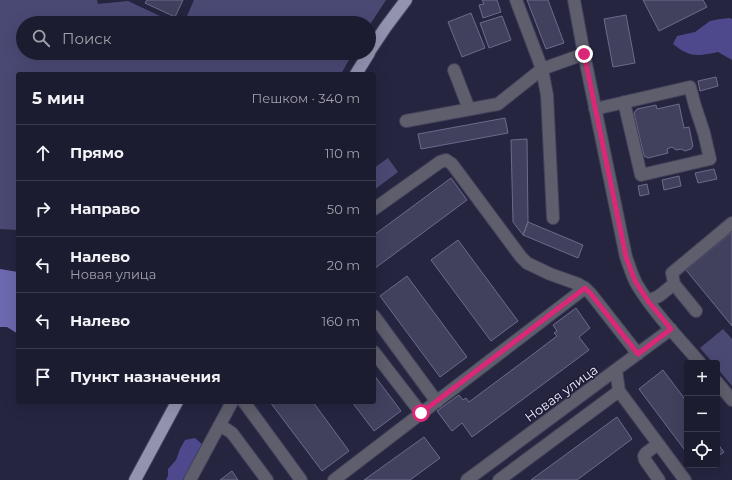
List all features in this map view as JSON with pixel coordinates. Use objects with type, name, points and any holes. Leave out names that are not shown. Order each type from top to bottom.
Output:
[{"type":"main road","points":[[376,42],[406,0]]},
{"type":"main road","points":[[357,72],[365,60]]},
{"type":"main road","points":[[135,480],[176,404]]},
{"type":"street","points":[[516,0],[542,69],[547,95],[553,218]]},
{"type":"street","points":[[574,0],[626,257],[635,281],[648,301],[697,360]]},
{"type":"street","points":[[406,121],[498,104],[542,69],[584,54]]},
{"type":"street","points":[[454,70],[469,109]]},
{"type":"street","points":[[595,109],[624,102],[690,87],[710,159],[641,174],[624,102]]},
{"type":"street","points":[[376,208],[440,162],[446,160],[452,164],[521,257],[528,263],[550,274],[585,288],[638,354]]},
{"type":"street","points":[[696,311],[674,284],[672,273],[732,223]]},
{"type":"street","points":[[648,301],[659,296],[674,284]]},
{"type":"street","points":[[334,480],[585,288]]},
{"type":"street","points":[[376,319],[437,402]]},
{"type":"street","name":"Новая улица","points":[[467,480],[671,329]]},
{"type":"street","points":[[376,355],[421,413]]},
{"type":"street","points":[[616,370],[619,391],[685,480]]},
{"type":"street","points":[[720,386],[732,400]]},
{"type":"street","points":[[499,480],[619,391]]},
{"type":"street","points":[[190,480],[231,404]]},
{"type":"street","points":[[245,404],[301,480]]},
{"type":"street","points":[[220,425],[232,433],[267,480]]},
{"type":"street","points":[[658,444],[644,456],[645,460],[659,480]]},
{"type":"shaded area","points":[[0,0],[97,0],[98,4],[128,1],[160,16],[16,16],[16,60],[349,60],[342,72],[16,72],[16,230],[0,229]]},
{"type":"shaded area","points":[[194,0],[386,0],[376,16],[187,16]]},
{"type":"shaded area","points":[[732,19],[732,60],[718,52],[699,55],[689,54],[673,44],[677,36],[695,32],[710,21]]},
{"type":"shaded area","points":[[388,158],[398,172],[376,188],[376,167]]},
{"type":"shaded area","points":[[0,269],[16,272],[16,333],[7,327],[0,327]]},
{"type":"shaded area","points":[[723,329],[732,339],[732,386],[720,372],[720,360],[710,360],[700,348]]},
{"type":"shaded area","points":[[195,438],[203,445],[185,480],[166,480],[168,476],[168,469],[176,460],[185,440]]},
{"type":"building","points":[[147,0],[183,0],[175,16],[145,3]]},
{"type":"building","points":[[482,0],[497,0],[501,12],[483,18],[479,5],[484,4]]},
{"type":"building","points":[[527,0],[548,0],[564,43],[546,49]]},
{"type":"building","points":[[643,0],[703,0],[707,7],[659,31]]},
{"type":"building","points":[[471,13],[485,48],[462,57],[448,22]]},
{"type":"building","points":[[626,15],[635,63],[613,67],[604,19]]},
{"type":"building","points":[[502,16],[511,40],[489,48],[480,23]]},
{"type":"building","points":[[716,77],[718,86],[700,91],[698,81]]},
{"type":"building","points":[[679,104],[684,128],[689,127],[693,146],[691,149],[685,151],[681,149],[676,150],[672,147],[667,149],[668,153],[648,158],[644,156],[634,113],[637,109],[656,105],[657,109]]},
{"type":"building","points":[[505,118],[508,133],[421,149],[418,134]]},
{"type":"building","points":[[527,139],[528,222],[523,235],[513,222],[511,140]]},
{"type":"building","points":[[714,169],[717,179],[698,183],[695,173]]},
{"type":"building","points":[[679,176],[681,186],[664,190],[662,180]]},
{"type":"building","points":[[451,178],[467,200],[376,268],[376,234]]},
{"type":"building","points":[[647,184],[649,194],[640,196],[638,186]]},
{"type":"building","points":[[528,222],[583,245],[578,258],[523,235]]},
{"type":"building","points":[[732,232],[732,326],[686,270]]},
{"type":"building","points":[[458,240],[518,321],[491,341],[431,260]]},
{"type":"building","points":[[407,276],[467,357],[440,377],[380,296]]},
{"type":"building","points":[[576,308],[590,328],[579,337],[589,350],[472,437],[462,423],[452,431],[437,411],[459,395],[463,400],[466,398],[469,402],[557,336],[554,333],[557,331],[553,325]]},
{"type":"building","points":[[663,370],[684,398],[684,449],[639,389]]},
{"type":"building","points":[[376,378],[401,411],[374,431],[354,404],[376,404]]},
{"type":"building","points":[[272,404],[314,404],[349,451],[322,471]]},
{"type":"building","points":[[617,417],[632,439],[577,480],[531,480]]},
{"type":"building","points":[[424,437],[440,458],[410,480],[364,480]]},
{"type":"building","points":[[720,447],[724,452],[720,455]]},
{"type":"building","points":[[232,471],[238,480],[220,480]]},
{"type":"route","points":[[421,413],[585,288],[638,354],[671,329],[648,301],[635,281],[626,257],[584,54]]}]
